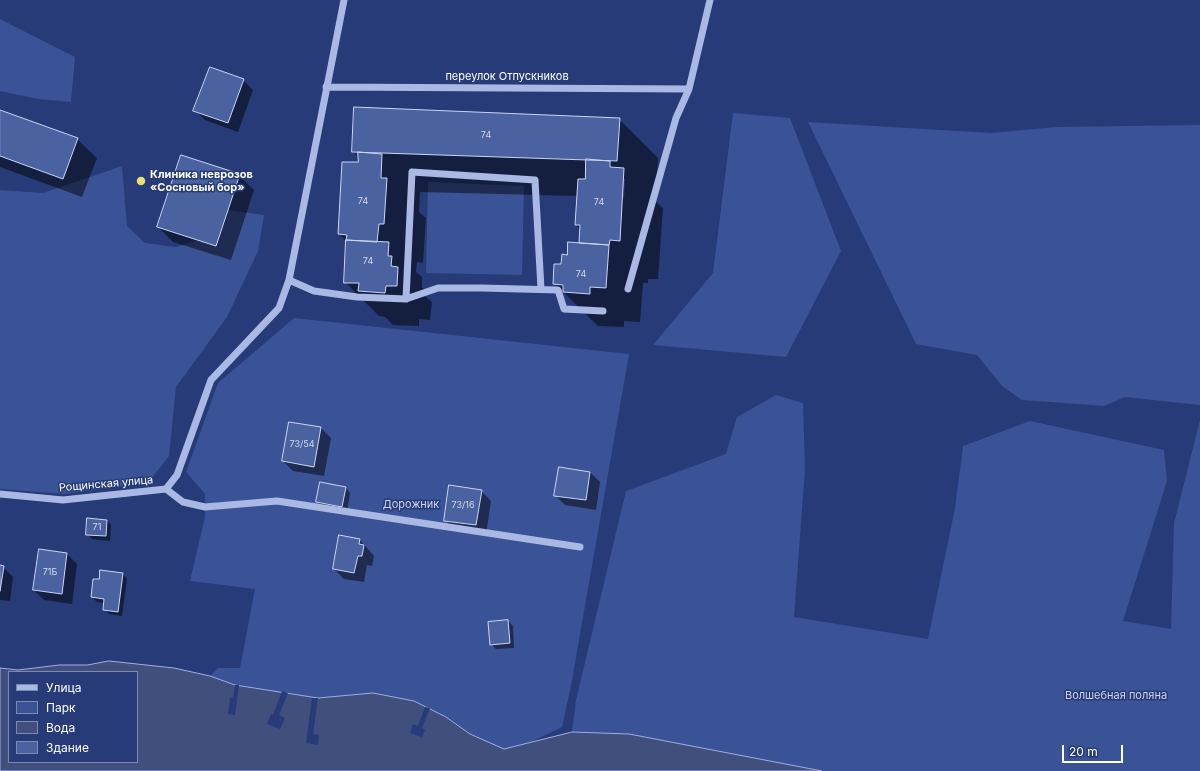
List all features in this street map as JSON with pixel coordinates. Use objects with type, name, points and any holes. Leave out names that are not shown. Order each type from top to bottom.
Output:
[{"type":"street","points":[[344,0],[288,280],[279,308],[211,380],[177,476],[166,489],[183,502],[205,507],[277,501],[580,547]]},
{"type":"street","points":[[628,289],[676,118],[689,89],[710,0]]},
{"type":"street","name":"переулок Отпускников","points":[[326,88],[689,89]]},
{"type":"street","points":[[406,299],[412,172],[535,180],[541,289]]},
{"type":"street","points":[[288,280],[314,291],[357,296],[406,299],[438,288],[558,290],[564,309],[603,311]]},
{"type":"street","name":"Рощинская улица","points":[[0,494],[63,500],[166,489]]},
{"type":"green space","points":[[0,19],[75,57],[71,102],[38,99],[0,91]]},
{"type":"green space","points":[[733,113],[790,118],[841,251],[786,357],[653,345],[713,273]]},
{"type":"green space","points":[[808,122],[991,133],[1056,127],[1200,125],[1200,405],[1125,397],[1104,406],[1022,400],[1002,386],[977,355],[916,344]]},
{"type":"green space","points":[[122,166],[127,226],[145,243],[176,247],[198,240],[228,210],[264,215],[258,251],[227,317],[176,387],[169,456],[148,483],[64,494],[0,489],[0,190],[43,193]]},
{"type":"green space","points":[[428,182],[524,186],[522,275],[426,273]]},
{"type":"green space","name":"Дорожник","points":[[294,318],[629,354],[571,686],[562,727],[531,742],[504,749],[470,734],[446,717],[414,701],[373,693],[318,698],[235,685],[210,676],[218,668],[240,668],[255,589],[190,581],[205,517],[205,494],[186,472],[218,383]]},
{"type":"green space","name":"Волшебная поляна","points":[[776,395],[803,403],[805,470],[794,617],[928,639],[955,508],[963,446],[1030,421],[1164,450],[1167,481],[1123,621],[1171,629],[1174,523],[1200,420],[1200,771],[822,771],[629,734],[572,732],[576,700],[626,491],[726,454],[737,417]]},
{"type":"water","points":[[109,661],[174,668],[210,676],[235,685],[318,698],[373,693],[414,701],[446,717],[470,734],[504,749],[572,732],[629,734],[822,771],[0,771],[0,668],[18,670],[59,665],[87,665]]},
{"type":"pier","points":[[235,685],[239,685],[235,715],[228,714],[230,698],[233,698]]},
{"type":"pier","points":[[282,691],[288,693],[279,715],[285,718],[280,729],[267,724],[271,714],[273,715]]},
{"type":"pier","points":[[312,698],[318,698],[313,734],[319,735],[318,745],[306,743]]},
{"type":"pier","points":[[425,707],[430,708],[422,728],[425,730],[422,737],[410,733],[413,724],[418,726]]},
{"type":"building","points":[[210,67],[244,79],[228,123],[193,111]]},
{"type":"building","points":[[354,107],[620,118],[617,161],[352,152]]},
{"type":"building","points":[[0,110],[78,138],[63,179],[0,156]]},
{"type":"building","points":[[358,152],[382,154],[381,178],[387,178],[384,224],[379,224],[377,242],[346,240],[347,235],[338,234],[342,162],[358,162]]},
{"type":"building","points":[[181,155],[240,174],[216,246],[157,227]]},
{"type":"building","points":[[586,159],[610,161],[610,167],[624,168],[620,241],[610,240],[609,245],[579,243],[580,225],[575,225],[578,179],[585,179]]},
{"type":"building","points":[[346,240],[389,242],[388,256],[392,256],[391,266],[398,267],[397,286],[386,286],[385,293],[358,291],[359,283],[344,283]]},
{"type":"building","points":[[568,242],[609,245],[606,288],[590,287],[590,294],[563,292],[563,285],[553,284],[554,264],[561,264],[562,254],[567,255]]},
{"type":"building","points":[[289,422],[321,427],[314,467],[282,461]]},
{"type":"building","points":[[559,467],[590,472],[586,500],[554,496]]},
{"type":"building","points":[[320,482],[346,487],[342,507],[316,502]]},
{"type":"building","points":[[449,485],[482,490],[476,525],[444,521]]},
{"type":"building","points":[[87,518],[107,520],[106,536],[86,535]]},
{"type":"building","points":[[339,535],[360,539],[359,544],[364,545],[362,556],[358,556],[354,573],[333,569]]},
{"type":"building","points":[[39,549],[67,553],[62,594],[33,590]]},
{"type":"building","points":[[0,565],[4,566],[0,591]]},
{"type":"building","points":[[100,570],[123,573],[118,612],[103,610],[104,599],[91,597],[93,579],[99,579]]},
{"type":"building","points":[[508,620],[510,643],[490,645],[488,622]]},
{"type":"place","name":"Клиника неврозов «Сосновый бор»","points":[[141,181]]}]
